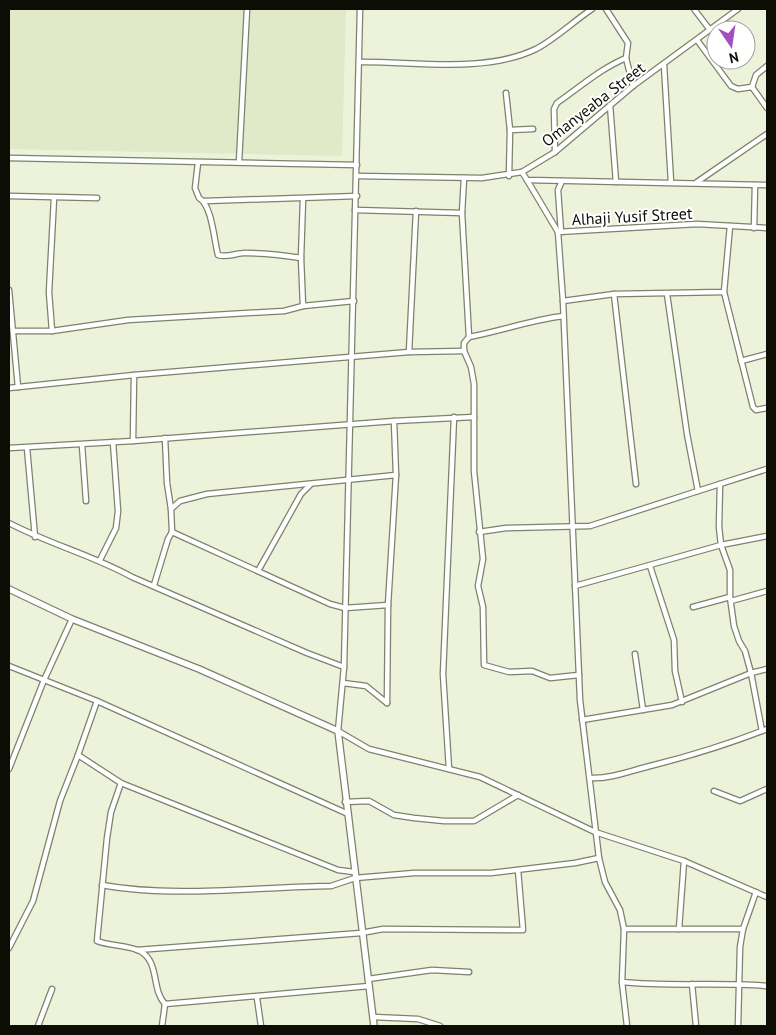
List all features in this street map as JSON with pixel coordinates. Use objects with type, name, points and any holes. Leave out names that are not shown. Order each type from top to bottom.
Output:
[{"type":"street","points":[[239,162],[247,9]]},
{"type":"street","points":[[360,9],[357,196],[355,210],[354,301],[349,424],[344,667],[338,731],[346,813],[374,1026]]},
{"type":"street","points":[[358,62],[458,65],[510,56],[542,45],[592,9]]},
{"type":"street","points":[[606,9],[628,43],[626,58],[633,86]]},
{"type":"street","points":[[694,9],[706,25]]},
{"type":"street","name":"Omanyeaba Street","points":[[723,20],[738,9]]},
{"type":"street","name":"Omanyeaba Street","points":[[356,176],[464,178],[509,176],[522,172],[555,152],[633,86],[706,33]]},
{"type":"street","points":[[697,40],[732,86],[738,89],[752,87]]},
{"type":"street","points":[[555,152],[554,109],[556,104],[587,83],[605,66],[626,58]]},
{"type":"street","points":[[664,65],[671,182]]},
{"type":"street","points":[[752,87],[756,75],[767,66]]},
{"type":"street","points":[[752,87],[767,108]]},
{"type":"street","points":[[506,93],[510,130],[509,176]]},
{"type":"street","points":[[610,105],[616,182]]},
{"type":"street","points":[[510,130],[533,129]]},
{"type":"street","points":[[697,182],[767,134]]},
{"type":"street","points":[[9,158],[357,165]]},
{"type":"street","points":[[198,163],[195,188],[199,198],[205,201],[357,196]]},
{"type":"street","name":"Alhaji Yusif Street","points":[[522,172],[560,232],[688,225],[767,228]]},
{"type":"street","points":[[464,178],[462,213],[469,337]]},
{"type":"street","points":[[527,180],[697,182],[767,185]]},
{"type":"street","points":[[562,181],[558,190],[582,720],[599,858],[604,879],[620,910],[624,929],[622,982],[627,1026]]},
{"type":"street","points":[[754,228],[755,185]]},
{"type":"street","points":[[9,196],[96,198]]},
{"type":"street","points":[[52,331],[49,292],[54,198]]},
{"type":"street","points":[[303,199],[301,258],[303,306]]},
{"type":"street","points":[[205,201],[218,255],[243,253],[301,258]]},
{"type":"street","points":[[355,210],[462,213]]},
{"type":"street","points":[[409,352],[416,211]]},
{"type":"street","points":[[730,226],[724,292],[753,407],[759,410],[767,408]]},
{"type":"street","points":[[9,290],[18,387]]},
{"type":"street","points":[[563,301],[614,294],[724,292]]},
{"type":"street","points":[[614,294],[636,484]]},
{"type":"street","points":[[667,294],[687,434],[698,491]]},
{"type":"street","points":[[14,331],[52,331],[128,320],[284,311],[303,306],[354,301]]},
{"type":"street","points":[[563,316],[536,320],[469,337],[464,342],[464,351],[473,375],[474,471],[479,532],[484,559],[478,586],[484,607],[484,666],[506,671],[532,671],[550,678],[579,675]]},
{"type":"street","points":[[9,388],[352,356],[464,351]]},
{"type":"street","points":[[741,361],[767,354]]},
{"type":"street","points":[[132,441],[134,375]]},
{"type":"street","points":[[449,769],[443,674],[454,417]]},
{"type":"street","points":[[9,448],[82,445],[349,424],[474,417]]},
{"type":"street","points":[[343,683],[369,688],[386,703],[388,605],[396,475],[394,421]]},
{"type":"street","points":[[154,585],[172,532],[171,509],[166,483],[165,438]]},
{"type":"street","points":[[100,560],[116,528],[118,511],[113,442]]},
{"type":"street","points":[[82,445],[86,501]]},
{"type":"street","points":[[27,448],[34,537]]},
{"type":"street","points":[[479,532],[506,528],[573,527],[598,524],[767,469]]},
{"type":"street","points":[[171,509],[180,501],[206,494],[396,475]]},
{"type":"street","points":[[590,778],[612,776],[656,764],[723,745],[765,730],[745,650],[736,635],[730,599],[730,570],[721,545],[719,527],[720,484]]},
{"type":"street","points":[[258,571],[301,494],[310,485]]},
{"type":"street","points":[[9,523],[34,537],[100,560],[307,654],[344,667]]},
{"type":"street","points":[[172,532],[330,604],[345,608],[388,605]]},
{"type":"street","points":[[575,586],[721,545],[767,536]]},
{"type":"street","points":[[650,566],[674,640],[675,671],[682,702]]},
{"type":"street","points":[[9,589],[72,618],[199,669],[338,731],[370,749],[480,777],[595,832],[684,861],[767,897]]},
{"type":"street","points":[[694,607],[767,591]]},
{"type":"street","points":[[9,769],[44,680],[72,618]]},
{"type":"street","points":[[635,654],[643,710]]},
{"type":"street","points":[[9,666],[97,700],[346,813]]},
{"type":"street","points":[[582,720],[682,702],[767,669]]},
{"type":"street","points":[[9,948],[33,901],[60,801],[97,700]]},
{"type":"street","points":[[78,754],[121,783],[354,875],[491,873],[599,858]]},
{"type":"street","points":[[121,783],[108,830],[97,941],[137,950],[361,934],[383,929],[523,930],[518,870]]},
{"type":"street","points":[[714,791],[740,801],[767,788]]},
{"type":"street","points":[[345,802],[369,801],[394,815],[444,821],[476,821],[518,795]]},
{"type":"street","points":[[679,929],[684,861]]},
{"type":"street","points":[[102,885],[132,890],[172,891],[331,886],[354,875]]},
{"type":"street","points":[[738,1026],[738,962],[743,929],[756,892]]},
{"type":"street","points":[[624,929],[743,929]]},
{"type":"street","points":[[137,950],[152,965],[158,995],[165,1004],[162,1026]]},
{"type":"street","points":[[368,978],[432,970],[469,972]]},
{"type":"street","points":[[622,982],[767,986]]},
{"type":"street","points":[[692,984],[696,1026]]},
{"type":"street","points":[[165,1004],[257,998],[369,986]]},
{"type":"street","points":[[38,1026],[52,989]]},
{"type":"street","points":[[257,998],[261,1026]]},
{"type":"street","points":[[373,1017],[418,1019],[440,1026]]},
{"type":"shaded area","points":[[9,9],[346,9],[342,156],[9,149]]}]
